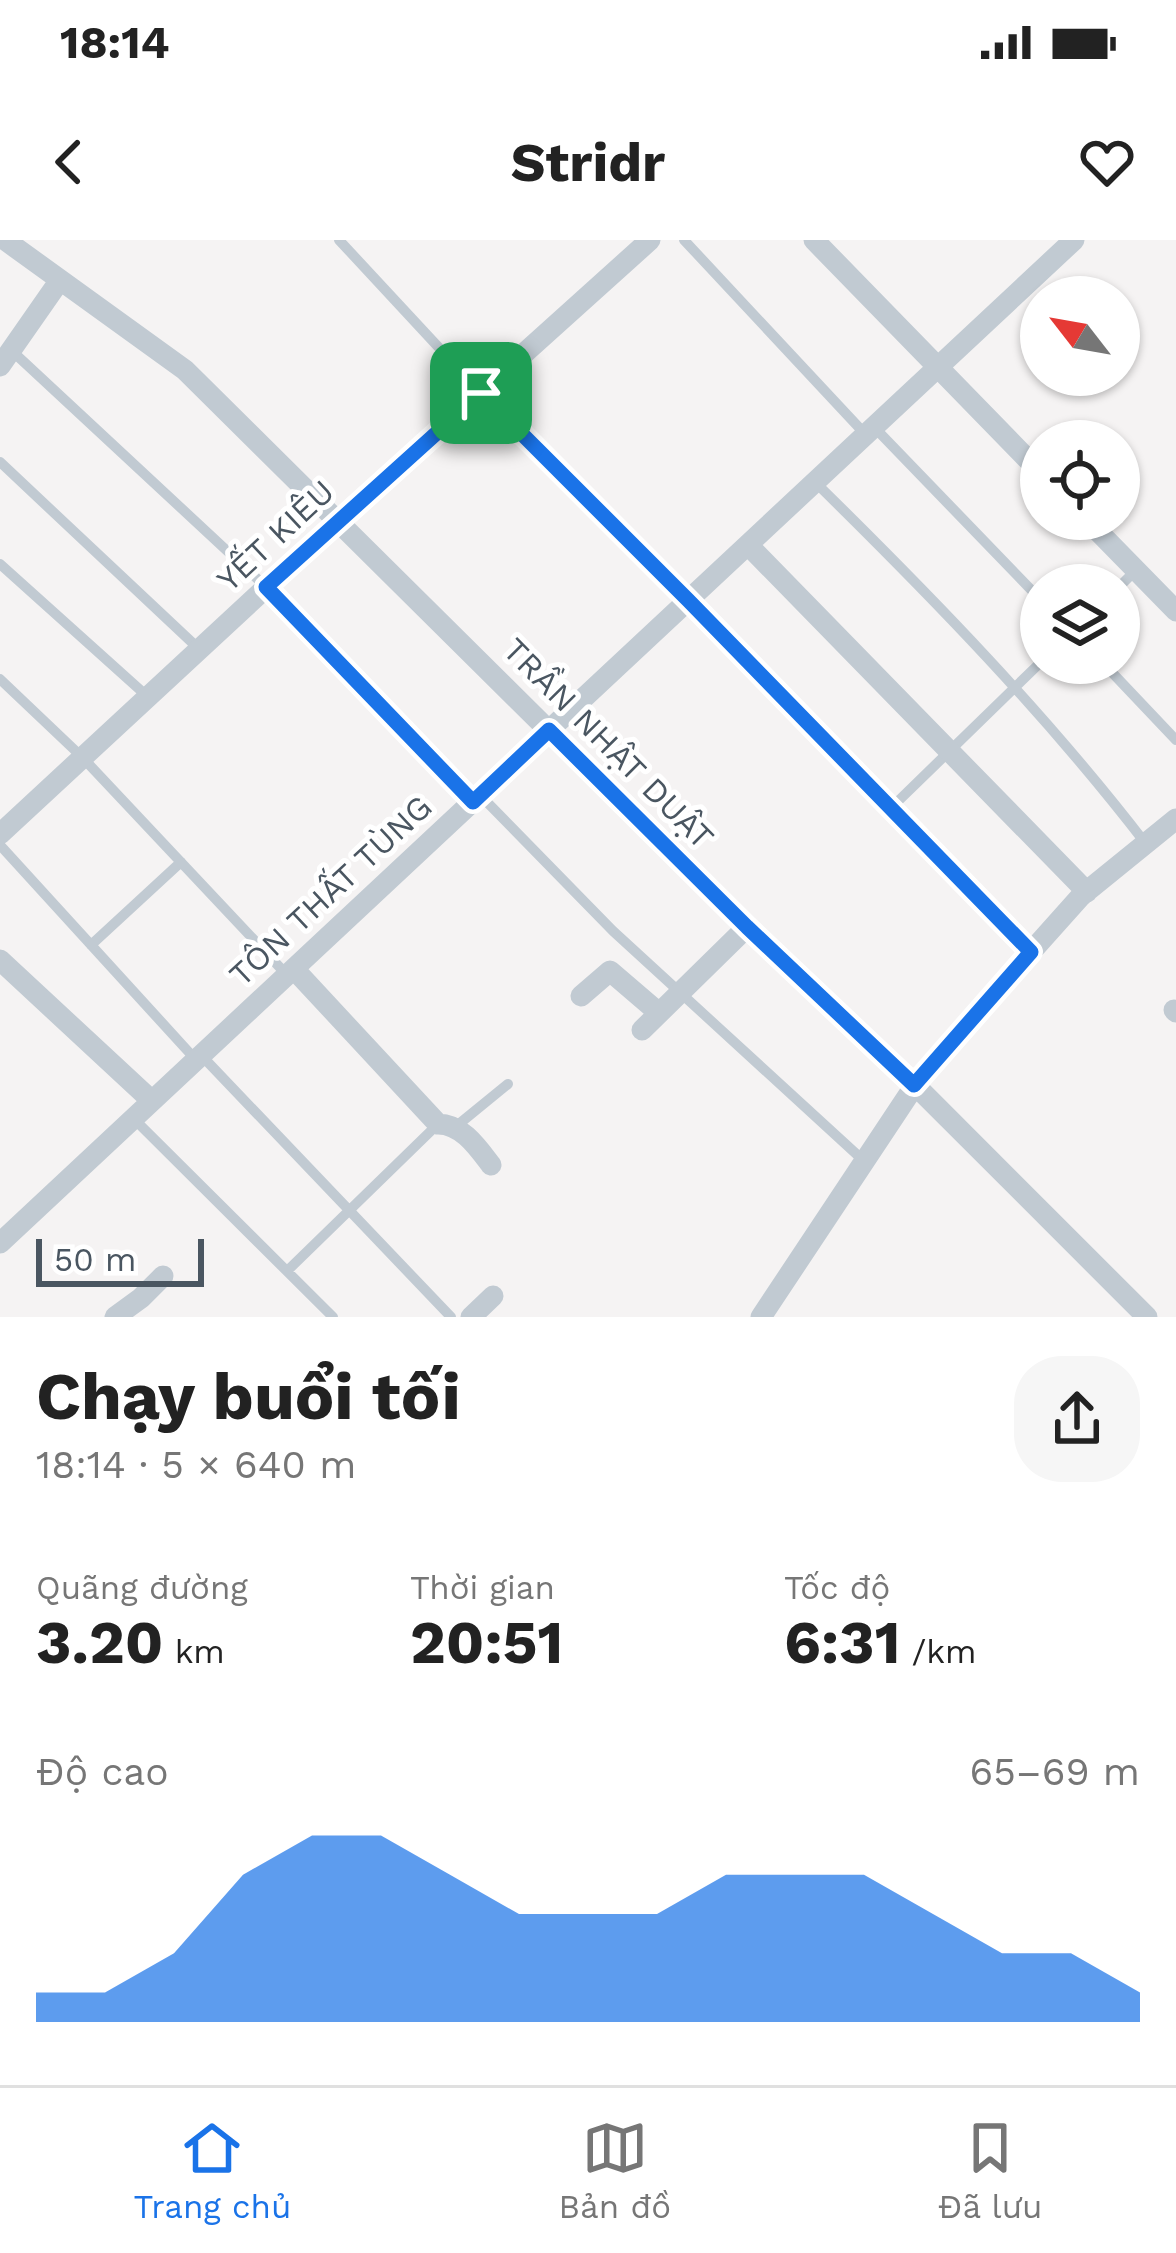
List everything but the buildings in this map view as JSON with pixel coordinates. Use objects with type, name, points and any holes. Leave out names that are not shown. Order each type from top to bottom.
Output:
[{"type":"street","name":"TRẦN NHẬT DUẬT","points":[[5,240],[185,370],[1147,1317]]},
{"type":"street","name":"YẾT KIÊU","points":[[0,834],[650,240]]},
{"type":"street","points":[[814,240],[1020,451]]},
{"type":"street","name":"TÔN THẤT TÙNG","points":[[0,1243],[1074,240]]},
{"type":"street","points":[[6,358],[60,280]]},
{"type":"street","points":[[1107,540],[1130,564]]},
{"type":"street","points":[[748,545],[1087,892]]},
{"type":"street","points":[[1140,574],[1176,611]]},
{"type":"street","points":[[760,1317],[914,1085],[1087,892],[1176,819]]},
{"type":"street","points":[[642,1030],[747,927]]},
{"type":"street","points":[[0,960],[152,1101]]},
{"type":"street","points":[[580,996],[610,971],[659,1013]]},
{"type":"street","points":[[291,972],[446,1126],[471,1140],[491,1165]]},
{"type":"street","points":[[115,1317],[164,1276]]},
{"type":"street","points":[[471,1317],[493,1296]]},
{"type":"lane","points":[[339,240],[481,393],[1031,952]]},
{"type":"lane","points":[[684,240],[1020,578]]},
{"type":"lane","points":[[6,358],[266,587],[613,931],[864,1161]]},
{"type":"lane","points":[[0,462],[200,649]]},
{"type":"lane","points":[[815,482],[1016,687],[1146,844]]},
{"type":"lane","points":[[0,564],[148,697]]},
{"type":"lane","points":[[0,679],[291,972]]},
{"type":"lane","points":[[891,808],[1020,683]]},
{"type":"lane","points":[[1123,684],[1176,740]]},
{"type":"lane","points":[[0,845],[451,1317]]},
{"type":"lane","points":[[91,945],[181,862]]},
{"type":"lane","points":[[287,1271],[446,1126],[508,1084]]},
{"type":"lane","points":[[133,1118],[333,1317]]},
{"type":"route","points":[[481,393],[1031,952],[914,1085],[549,730],[473,802],[266,587],[481,393]]}]
